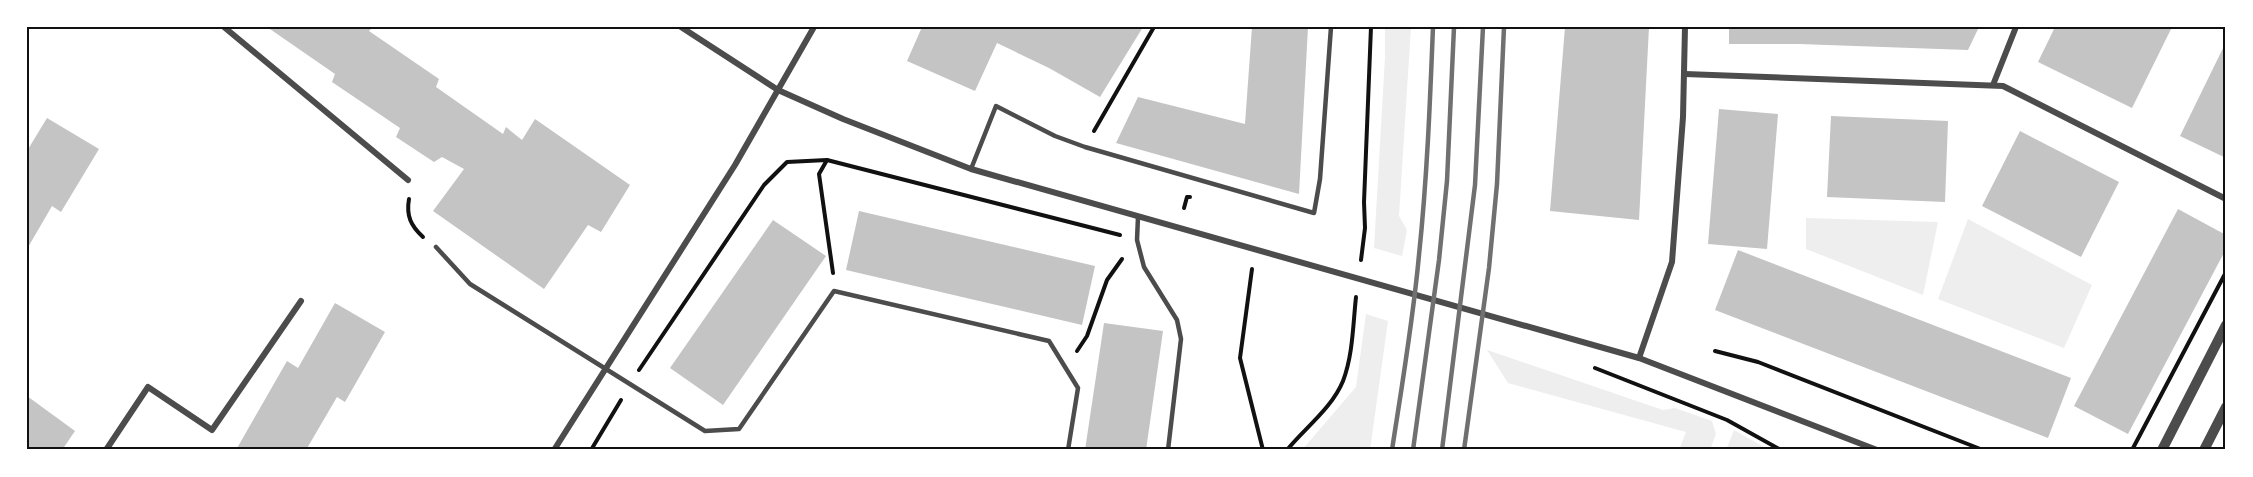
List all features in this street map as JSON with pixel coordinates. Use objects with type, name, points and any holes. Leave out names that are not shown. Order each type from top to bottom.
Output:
[{"type":"street","points":[[225,27],[408,180]]},
{"type":"street","points":[[681,27],[778,90],[843,119],[971,169],[1639,358],[1877,450]]},
{"type":"street","points":[[554,450],[735,165],[814,27]]},
{"type":"street","points":[[1639,358],[1672,262],[1685,74],[1685,27]]},
{"type":"street","points":[[1993,85],[2016,27]]},
{"type":"street","points":[[1685,74],[2003,86],[2226,199]]},
{"type":"street","points":[[106,450],[148,387],[212,430],[301,301]]},
{"type":"street","points":[[2162,450],[2226,326]]},
{"type":"street","points":[[2205,450],[2226,407]]},
{"type":"lane","points":[[971,169],[996,106],[1055,136],[1085,147],[1314,213],[1320,179],[1330,27]]},
{"type":"lane","points":[[1138,217],[1137,240],[1144,267],[1177,320],[1181,339],[1168,450]]},
{"type":"lane","points":[[436,247],[470,284],[705,431],[739,429],[834,291],[1049,341],[1077,388],[1068,450]]},
{"type":"path","points":[[1085,147],[1154,27]]},
{"type":"path","points":[[1365,228],[1371,27]]},
{"type":"path","points":[[827,160],[819,174],[834,291]]},
{"type":"path","points":[[591,450],[630,384],[764,185],[787,162],[827,160],[1137,240],[1107,280],[1087,336],[1065,368]]},
{"type":"path","points":[[410,196],[408,218],[413,227],[436,247]]},
{"type":"path","points":[[1184,208],[1187,197]]},
{"type":"path","points":[[1263,272],[1252,269],[1240,358],[1263,450]]},
{"type":"path","points":[[2132,450],[2226,272]]},
{"type":"path","points":[[1353,297],[1364,300]]},
{"type":"path","points":[[1715,351],[1758,362],[1983,450]]},
{"type":"path","points":[[1287,450],[1326,408],[1343,382],[1348,361]]},
{"type":"path","points":[[1587,365],[1727,420],[1781,450]]},
{"type":"shaded area","points":[[1385,27],[1411,27],[1399,216],[1407,230],[1402,256],[1374,248]]},
{"type":"shaded area","points":[[1806,218],[1938,222],[1923,295],[1806,249]]},
{"type":"shaded area","points":[[1968,219],[2092,285],[2064,348],[1938,299]]},
{"type":"shaded area","points":[[1366,314],[1388,321],[1370,450],[1302,450],[1356,387]]},
{"type":"shaded area","points":[[1487,350],[1663,410],[1675,408],[1712,421],[1716,434],[1710,450],[1679,450],[1686,432],[1508,383]]},
{"type":"shaded area","points":[[1734,430],[1769,450],[1726,450]]},
{"type":"building","points":[[267,27],[373,27],[369,31],[439,79],[436,87],[503,134],[506,127],[522,140],[535,119],[630,185],[601,232],[588,225],[544,289],[433,211],[464,169],[442,157],[434,162],[396,137],[400,128],[332,82],[335,74]]},
{"type":"building","points":[[922,27],[1143,27],[1100,97],[1049,68],[997,43],[975,91],[907,61]]},
{"type":"building","points":[[1252,27],[1308,27],[1299,194],[1116,143],[1138,97],[1245,124]]},
{"type":"building","points":[[1565,27],[1649,27],[1639,220],[1550,211]]},
{"type":"building","points":[[1729,27],[1979,27],[1968,50],[1729,44]]},
{"type":"building","points":[[2055,27],[2172,27],[2132,108],[2038,62]]},
{"type":"building","points":[[2226,42],[2226,158],[2180,136]]},
{"type":"building","points":[[1719,109],[1778,114],[1767,249],[1708,244]]},
{"type":"building","points":[[1831,116],[1948,121],[1945,202],[1827,197]]},
{"type":"building","points":[[47,118],[99,149],[61,212],[52,206],[27,249],[27,151]]},
{"type":"building","points":[[2020,131],[2119,182],[2081,257],[1982,206]]},
{"type":"building","points":[[2178,209],[2226,235],[2226,249],[2128,434],[2074,406]]},
{"type":"building","points":[[859,211],[1095,266],[1082,325],[846,270]]},
{"type":"building","points":[[773,220],[826,256],[723,405],[670,368]]},
{"type":"building","points":[[1738,250],[2071,378],[2048,438],[1715,310]]},
{"type":"building","points":[[335,303],[385,332],[345,402],[337,397],[306,450],[236,450],[287,361],[298,368]]},
{"type":"building","points":[[1104,323],[1163,331],[1146,450],[1085,450]]},
{"type":"building","points":[[27,396],[75,431],[62,450],[27,450]]},
{"type":"railway","points":[[1392,450],[1417,280],[1428,141],[1433,27]]},
{"type":"railway","points":[[1413,450],[1439,260],[1447,181],[1454,27]]},
{"type":"railway","points":[[1442,450],[1475,185],[1483,27]]},
{"type":"railway","points":[[1464,450],[1489,268],[1497,184],[1504,27]]}]
